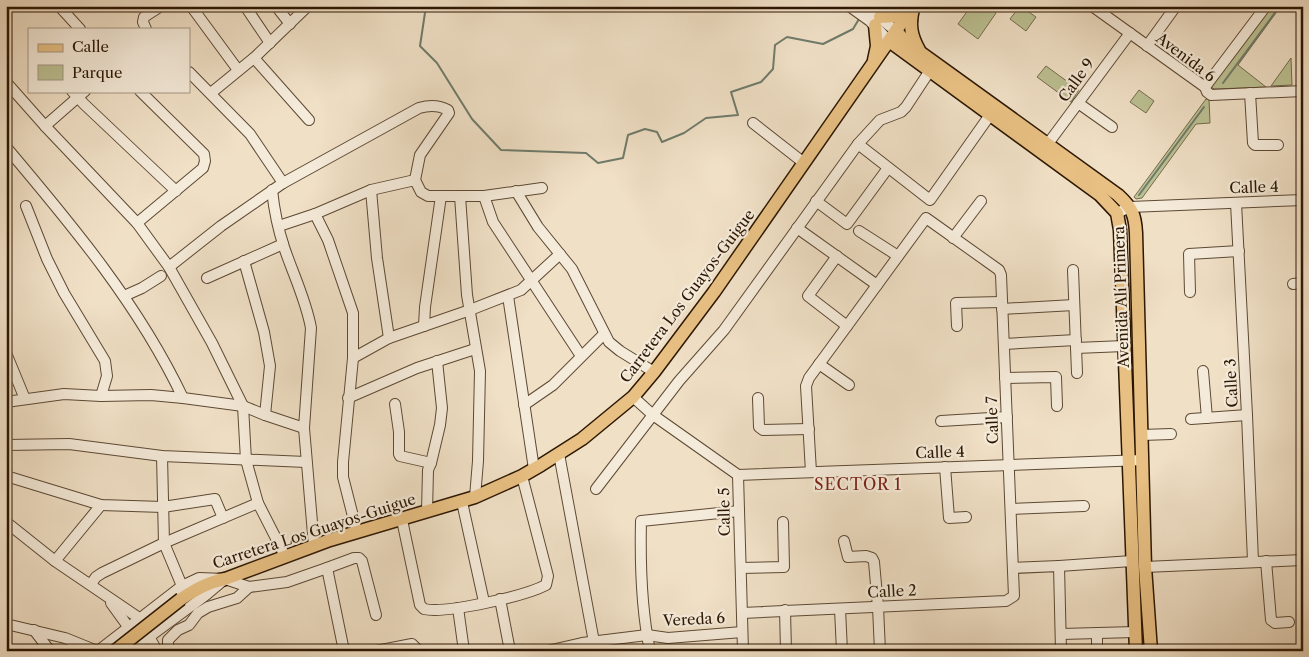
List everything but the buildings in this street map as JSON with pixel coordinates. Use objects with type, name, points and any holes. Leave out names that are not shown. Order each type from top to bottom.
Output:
[{"type":"main road","points":[[873,64],[877,46],[875,19],[896,16],[913,6]]},
{"type":"main road","points":[[873,64],[884,57],[918,58],[916,45],[910,29],[913,6]]},
{"type":"main road","name":"Carretera Los Guayos-Guigue","points":[[115,651],[181,599],[214,581],[226,579],[285,556],[357,532],[475,498],[522,476],[582,439],[632,397],[654,372],[714,292],[913,6]]},
{"type":"main road","name":"Avenida Alí Primera","points":[[892,36],[918,58],[1047,144],[1118,195],[1130,207],[1134,215],[1145,567],[1150,651]]},
{"type":"main road","name":"Avenida Alí Primera","points":[[918,58],[929,72],[1100,195],[1117,213],[1120,230],[1136,651]]},
{"type":"street","points":[[59,6],[79,28]]},
{"type":"street","points":[[145,28],[142,22],[144,17],[160,6]]},
{"type":"street","points":[[191,6],[238,70]]},
{"type":"street","points":[[245,6],[270,43]]},
{"type":"street","points":[[276,6],[290,24]]},
{"type":"street","points":[[211,93],[254,58],[308,6]]},
{"type":"street","points":[[849,6],[875,19]]},
{"type":"street","points":[[865,6],[892,36]]},
{"type":"street","name":"Avenida 6","points":[[1092,6],[1204,87],[1211,95],[1303,91]]},
{"type":"street","points":[[1147,46],[1176,6]]},
{"type":"street","points":[[1204,87],[1266,6]]},
{"type":"street","name":"Calle 9","points":[[1047,144],[1078,103],[1086,87],[1130,33]]},
{"type":"street","points":[[254,58],[310,120]]},
{"type":"street","points":[[596,489],[679,381],[724,330],[858,144],[880,120],[894,115],[906,107],[929,72]]},
{"type":"street","points":[[190,73],[250,134],[284,183]]},
{"type":"street","points":[[6,82],[137,224],[169,267],[212,343],[243,406],[246,460],[258,503],[285,556]]},
{"type":"street","points":[[137,224],[203,168],[205,162],[204,154],[141,92]]},
{"type":"street","points":[[45,126],[78,93],[176,191]]},
{"type":"street","points":[[1250,93],[1253,143],[1255,145],[1278,145]]},
{"type":"street","points":[[1078,103],[1112,127]]},
{"type":"street","points":[[169,267],[221,226],[272,190],[419,108],[432,105],[444,107],[449,113],[420,155],[416,165],[415,180],[421,192],[428,196],[484,196],[542,188]]},
{"type":"street","points":[[858,144],[930,200],[990,115]]},
{"type":"street","points":[[753,123],[804,163]]},
{"type":"street","points":[[6,147],[52,201],[124,296],[171,373],[183,398]]},
{"type":"street","points":[[816,201],[847,224],[888,168]]},
{"type":"street","points":[[279,226],[315,214],[371,190],[415,180]]},
{"type":"street","points":[[272,190],[283,244],[308,313],[311,328],[304,428],[314,546]]},
{"type":"street","points":[[371,190],[376,258],[389,338]]},
{"type":"street","points":[[516,191],[538,227],[572,270],[609,342],[654,372]]},
{"type":"street","points":[[424,326],[441,196]]},
{"type":"street","points":[[460,196],[467,295],[480,371],[478,461],[475,498]]},
{"type":"street","points":[[484,196],[493,222],[581,356]]},
{"type":"street","name":"Calle 4","points":[[1117,213],[1130,207],[1303,200]]},
{"type":"street","points":[[812,472],[806,386],[809,378],[926,218],[953,238],[981,201]]},
{"type":"street","name":"Calle 3","points":[[1236,203],[1253,561]]},
{"type":"street","points":[[26,206],[47,260],[64,293],[105,361],[106,376],[101,396]]},
{"type":"street","points":[[315,214],[328,240],[353,313],[353,358],[342,462],[343,477],[357,532]]},
{"type":"street","points":[[797,228],[877,285]]},
{"type":"street","points":[[859,230],[898,256]]},
{"type":"street","name":"Calle 7","points":[[953,238],[999,270],[1001,275],[1013,568]]},
{"type":"street","points":[[207,278],[283,244]]},
{"type":"street","points":[[1190,292],[1189,254],[1238,251]]},
{"type":"street","points":[[353,358],[389,338],[521,290],[560,254]]},
{"type":"street","points":[[836,256],[808,296],[847,326]]},
{"type":"street","points":[[244,260],[264,332],[270,366],[265,415]]},
{"type":"street","points":[[1073,270],[1077,373]]},
{"type":"street","points":[[124,296],[142,288],[161,276]]},
{"type":"street","points":[[508,296],[534,469]]},
{"type":"street","points":[[957,326],[956,304],[1002,306],[1074,305]]},
{"type":"street","points":[[524,405],[553,385],[604,334]]},
{"type":"street","points":[[1004,344],[1124,346]]},
{"type":"street","points":[[348,398],[437,361],[475,349]]},
{"type":"street","points":[[6,353],[25,399]]},
{"type":"street","points":[[427,512],[428,470],[440,425],[442,408],[437,361]]},
{"type":"street","points":[[819,364],[849,385]]},
{"type":"street","points":[[1203,371],[1207,418]]},
{"type":"street","points":[[1006,378],[1056,377],[1057,406]]},
{"type":"street","points":[[6,402],[64,394],[101,396],[151,395],[243,406],[304,428]]},
{"type":"street","name":"Calle 5","points":[[632,397],[738,475],[743,651]]},
{"type":"street","points":[[758,398],[759,427],[763,430],[809,429]]},
{"type":"street","points":[[395,404],[400,432],[400,456],[430,463]]},
{"type":"street","points":[[1191,419],[1247,415]]},
{"type":"street","points":[[942,421],[1007,417]]},
{"type":"street","points":[[1142,435],[1171,434]]},
{"type":"street","points":[[6,445],[69,444],[162,456],[306,462]]},
{"type":"street","points":[[559,454],[594,642]]},
{"type":"street","points":[[162,456],[164,543],[182,586]]},
{"type":"street","name":"Calle 4","points":[[738,475],[1128,459],[1142,460]]},
{"type":"street","points":[[945,467],[949,518],[966,517]]},
{"type":"street","points":[[6,476],[101,505],[163,507],[215,499],[223,518]]},
{"type":"street","points":[[402,520],[420,606],[428,610],[458,608],[534,591],[546,586],[548,576],[522,476]]},
{"type":"street","points":[[462,502],[484,602]]},
{"type":"street","points":[[91,584],[102,573],[164,543],[258,503]]},
{"type":"street","points":[[55,561],[101,505]]},
{"type":"street","points":[[1011,509],[1084,506]]},
{"type":"street","points":[[650,651],[640,564],[641,521],[739,511]]},
{"type":"street","points":[[6,522],[55,561],[139,618],[157,651]]},
{"type":"street","points":[[741,568],[784,567],[783,522]]},
{"type":"street","points":[[844,541],[848,557],[866,556],[872,558],[878,606],[880,651]]},
{"type":"street","points":[[6,624],[65,638],[98,651],[182,586],[199,578],[226,579],[249,587],[287,582],[354,558],[359,558],[362,561],[376,615]]},
{"type":"street","points":[[1145,567],[1303,560]]},
{"type":"street","points":[[1013,568],[1132,561]]},
{"type":"street","points":[[1266,561],[1271,620],[1275,623],[1289,622]]},
{"type":"street","points":[[1059,566],[1061,651]]},
{"type":"street","points":[[327,568],[344,651]]},
{"type":"street","name":"Calle 2","points":[[742,613],[1006,601],[1014,596],[1013,568]]},
{"type":"street","points":[[103,592],[129,627],[137,649],[150,636],[226,579]]},
{"type":"street","points":[[168,651],[168,640],[178,630],[189,625],[198,613],[208,607],[237,598],[249,587]]},
{"type":"street","points":[[500,599],[510,651]]},
{"type":"street","points":[[458,608],[464,651]]},
{"type":"street","points":[[840,608],[842,651]]},
{"type":"street","points":[[786,610],[786,651]]},
{"type":"street","points":[[34,630],[50,651]]},
{"type":"street","name":"Vereda 6","points":[[547,651],[594,642],[608,646],[647,635],[668,638],[742,632]]},
{"type":"street","points":[[1061,634],[1135,632]]},
{"type":"street","points":[[1096,633],[1097,651]]},
{"type":"street","points":[[376,651],[412,644],[419,651]]},
{"type":"green space","points":[[971,6],[986,6],[996,13],[978,39],[958,24]]},
{"type":"green space","points":[[1020,6],[1036,17],[1026,31],[1010,19]]},
{"type":"green space","points":[[1270,6],[1281,6],[1238,65],[1266,87],[1212,88],[1212,84]]},
{"type":"green space","points":[[1291,58],[1292,85],[1271,86]]},
{"type":"green space","points":[[1046,66],[1079,90],[1071,102],[1037,77]]},
{"type":"green space","points":[[1139,90],[1154,101],[1146,113],[1130,102]]},
{"type":"green space","points":[[1206,99],[1209,99],[1210,123],[1196,124],[1142,198],[1136,199],[1134,197]]},
{"type":"waterway","points":[[426,6],[420,46],[437,63],[472,119],[501,150],[586,153],[598,163],[623,158],[628,135],[645,129],[657,132],[662,142],[684,133],[706,118],[738,115],[731,92],[761,82],[773,69],[775,45],[787,37],[823,44],[853,29],[859,19]]},
{"type":"waterway","points":[[1223,83],[1280,6]]},
{"type":"waterway","points":[[1139,195],[1204,107]]},
{"type":"district","name":"SECTOR 1","points":[[858,484]]}]
